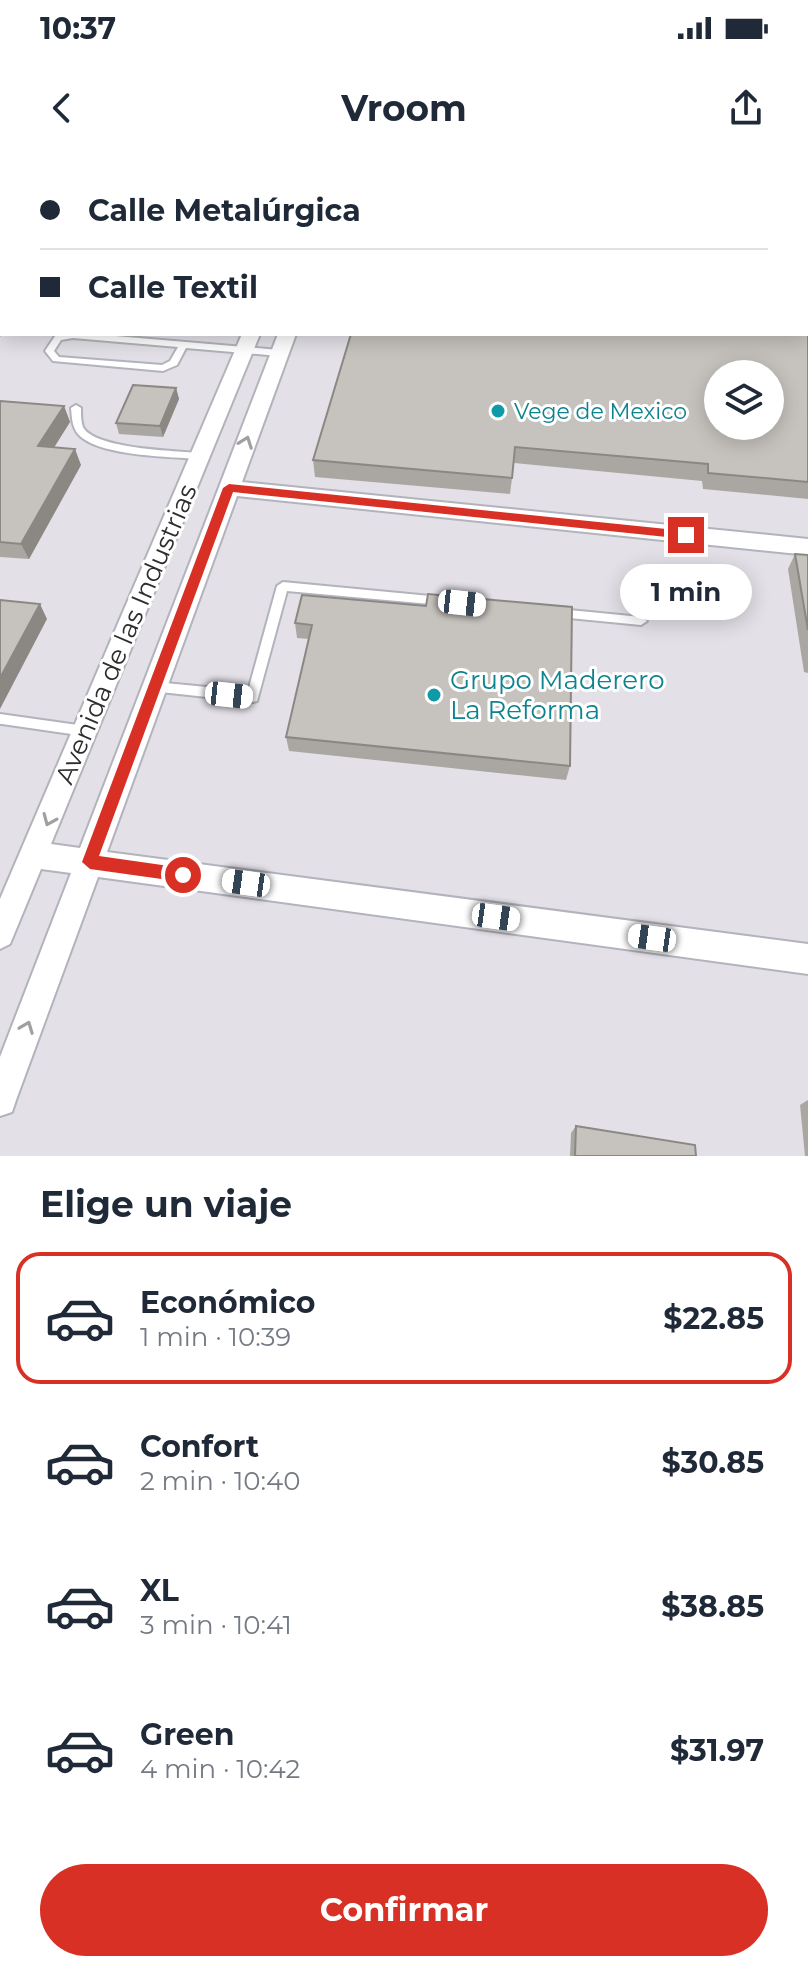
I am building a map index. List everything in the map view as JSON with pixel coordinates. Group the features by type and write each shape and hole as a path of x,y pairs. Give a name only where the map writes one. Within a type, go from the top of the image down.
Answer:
{"street":[{"name":"Avenida de las Industrias","path":"0,934 247,342"},
{"name":"Avenida de las Industrias","path":"0,1100 283,344"},
{"path":"229,488 808,547"},
{"path":"34,855 808,959"}],"lane":[{"path":"68,336 58,338 49,351 56,359 163,368 174,363 183,345"},
{"path":"84,336 183,345 283,344"},
{"path":"76,408 78,428 87,439 118,448 200,456"},
{"path":"155,687 253,697 283,586 454,603"},
{"path":"548,612 641,621"},
{"path":"2,719 85,731"}],"shaded area":[{"path":"0,336 808,336 808,1156 0,1156"}],"building":[{"name":"Vege de Mexico","path":"350,336 808,336 808,482 708,473 708,464 515,447 512,478 313,460"},
{"path":"133,385 176,388 160,426 116,423"},
{"path":"0,401 64,406 38,446 75,449 21,544 0,542"},
{"path":"795,554 808,555 808,630"},
{"name":"Grupo Maderero La Reforma","path":"428,594 572,607 570,766 286,737 312,625 295,623 302,595 426,606"},
{"path":"0,600 40,604 0,678"},
{"path":"576,1126 695,1145 696,1156 575,1156"}],"place":[{"name":"Vege de Mexico","path":"498,411"},
{"name":"Grupo Maderero La Reforma","path":"434,695"}],"route":[{"path":"183,875 90,862 229,488 686,535"}]}
